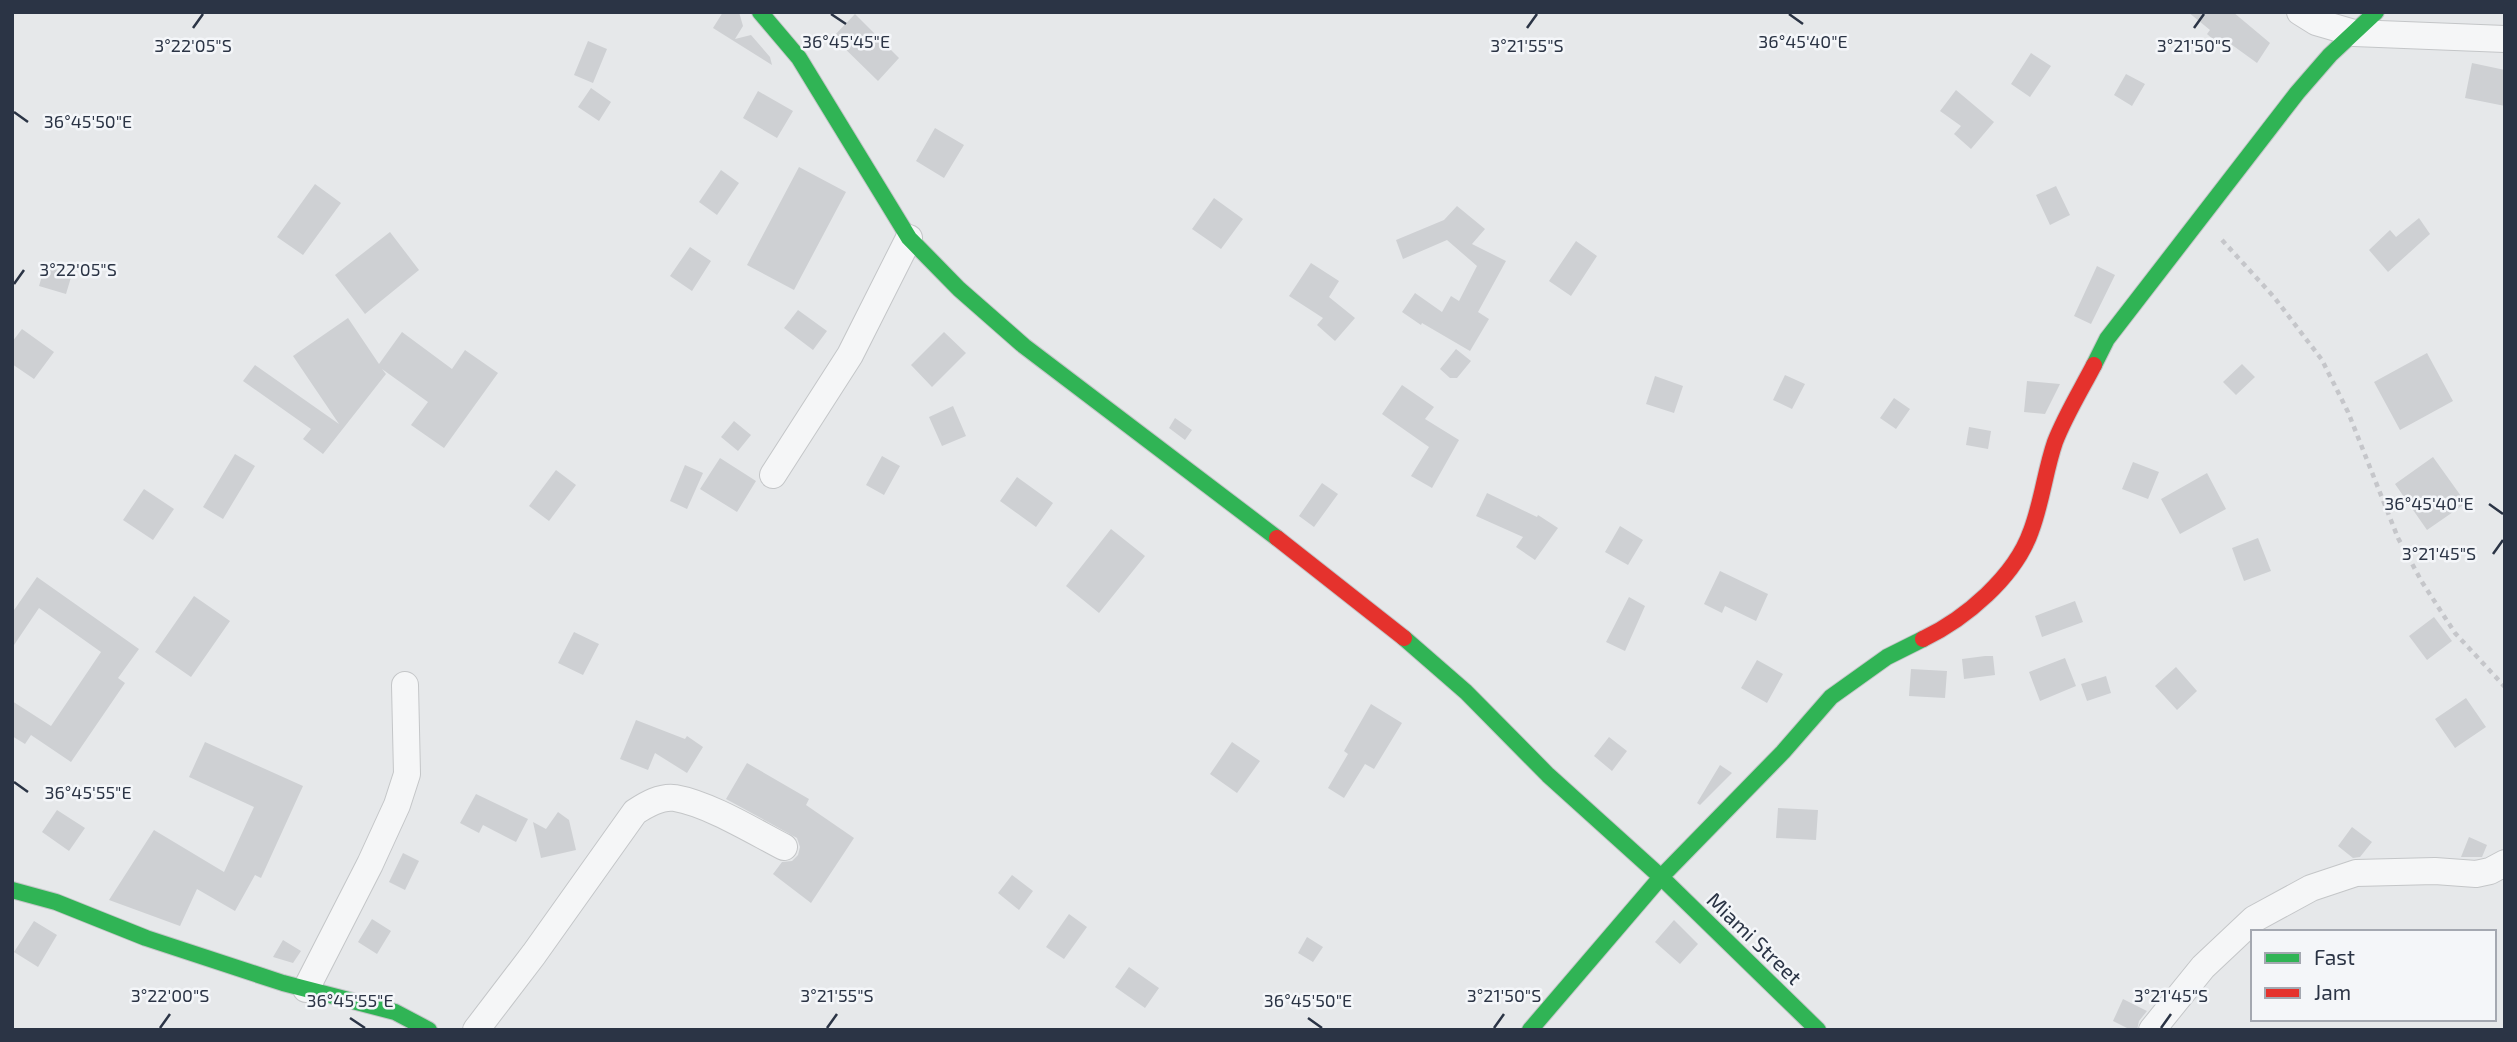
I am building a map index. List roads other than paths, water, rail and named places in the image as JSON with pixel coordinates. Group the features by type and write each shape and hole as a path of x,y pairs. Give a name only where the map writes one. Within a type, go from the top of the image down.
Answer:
{"street":[{"name":"Miami Street","path":"760,12 799,58 909,238 959,289 1024,346 1314,566 1409,642 1466,692 1548,775 1661,877 1818,1030"},
{"path":"2300,12 2316,22 2354,33 2505,39"},
{"path":"1530,1030 1661,877 1783,751 1831,697 1887,657 1950,626 1984,597 2010,569 2031,533 2057,438 2107,339 2297,93 2330,55 2376,12"},
{"path":"774,475 850,355 909,238"},
{"path":"306,989 370,864 404,784 407,774 405,685"},
{"path":"475,1030 534,954 635,811 651,802 673,797 713,811 785,847"},
{"path":"2152,1030 2203,967 2255,919 2311,888 2356,873 2435,871 2476,874 2490,871 2505,863"},
{"path":"12,890 40,897 127,931 306,989 389,1008 411,1017 429,1030"}]}
